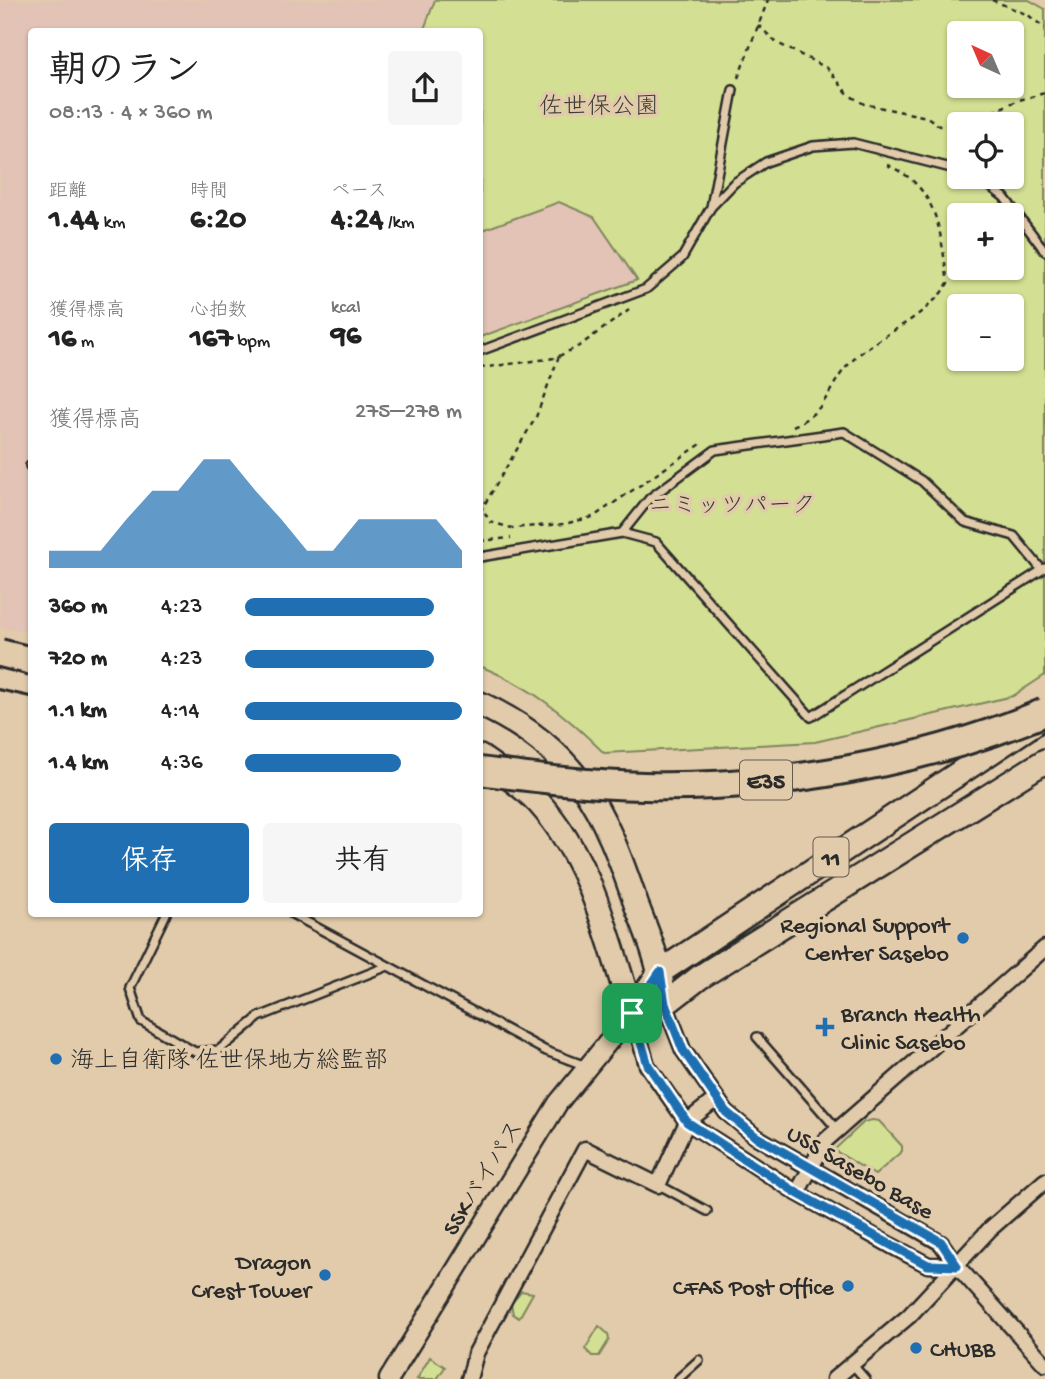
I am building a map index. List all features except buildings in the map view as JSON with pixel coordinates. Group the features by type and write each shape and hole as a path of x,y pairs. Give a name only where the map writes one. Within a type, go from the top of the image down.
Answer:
{"highway":[{"path":"0,643 28,652"},
{"path":"0,654 18,676"},
{"name":"E35","path":"483,771 645,786 729,784 814,775 935,750 1045,714"}],"main road":[{"path":"483,706 535,738 570,765 602,814 614,839 660,972 665,1004"},
{"name":"11","path":"632,1013 660,972 1045,714"},
{"path":"483,759 537,801 565,835 585,870 632,1013"},
{"name":"11","path":"632,1013 665,1004 700,977 1045,761"}],"street":[{"path":"797,1193 826,1140 1045,948"},
{"name":"USS Sasebo Base","path":"665,1004 683,1050 726,1112 755,1136 941,1242 957,1266"},
{"name":"SSKバイパス","path":"389,1379 558,1103 632,1013"},
{"name":"USS Sasebo Base","path":"632,1013 648,1065 687,1122 797,1193 928,1265 957,1266"},
{"path":"469,1379 476,1353 585,1149 658,1185 687,1122 716,1099"},
{"path":"834,1379 909,1316 990,1229 1045,1181"},
{"path":"957,1266 1045,1364"}],"lane":[{"path":"710,207 733,90"},
{"path":"483,350 646,289 682,258 710,207 734,183 766,162 813,146 853,143 947,167"},
{"path":"994,189 1004,197 1045,251"},
{"path":"483,556 622,533 656,542 811,717 1044,569 1014,536 965,522 922,481 844,432 716,450 650,498 622,533"},
{"path":"165,917 130,988 141,1021 195,1052 219,1050 259,1017 388,966"},
{"path":"298,917 546,1051 587,1066"},
{"path":"757,1037 838,1130"},
{"path":"658,1185 707,1211"},
{"path":"678,1379 699,1360"},
{"path":"852,1364 865,1379"}],"path":[{"path":"733,90 768,0"},
{"path":"992,0 1028,15 1045,28"},
{"path":"758,24 778,43 827,68 849,95 864,104 927,117 940,126 947,126"},
{"path":"992,112 1018,100 1045,93"},
{"path":"792,427 823,406 849,364 937,301 948,283 932,203 906,173 885,164"},
{"path":"483,368 559,356 579,346 633,307"},
{"path":"483,505 536,417 559,356"},
{"path":"483,514 490,522 512,528 564,524 593,517 702,443"},
{"path":"483,541 510,538"}],"shaded area":[{"path":"0,0 435,0 424,28 28,28 28,632 0,627"},
{"path":"559,202 594,217 638,281 483,336 483,230"}],"green space":[{"name":"ニミッツパーク","path":"435,0 1029,0 1045,9 1045,675 1013,696 815,742 604,753 575,726 531,692 483,667 483,336 637,280 594,217 559,202 483,230 483,28 424,28"},
{"path":"879,1121 902,1146 902,1151 875,1175 834,1150 864,1122"},
{"path":"521,1291 533,1293 519,1318 513,1314 511,1304"},
{"path":"599,1326 608,1334 609,1340 599,1356 592,1356 585,1349"},
{"path":"430,1357 445,1367 437,1379 417,1379"}],"place":[{"name":"Regional Support Center Sasebo","path":"963,938"},
{"name":"Branch Health Clinic Sasebo","path":"825,1027"},
{"name":"海上自衛隊 佐世保地方総監部","path":"56,1059"},
{"name":"Dragon Crest Tower","path":"325,1275"},
{"name":"CFAS Post Office","path":"848,1286"},
{"name":"CHUBB","path":"916,1348"}],"route":[{"path":"660,972 665,1004 683,1050 726,1112 755,1136 941,1242 957,1266 928,1265 797,1193 687,1122 662,1090 648,1065 632,1013 660,972"}],"park label":[{"name":"佐世保公園","path":"599,105"}]}
